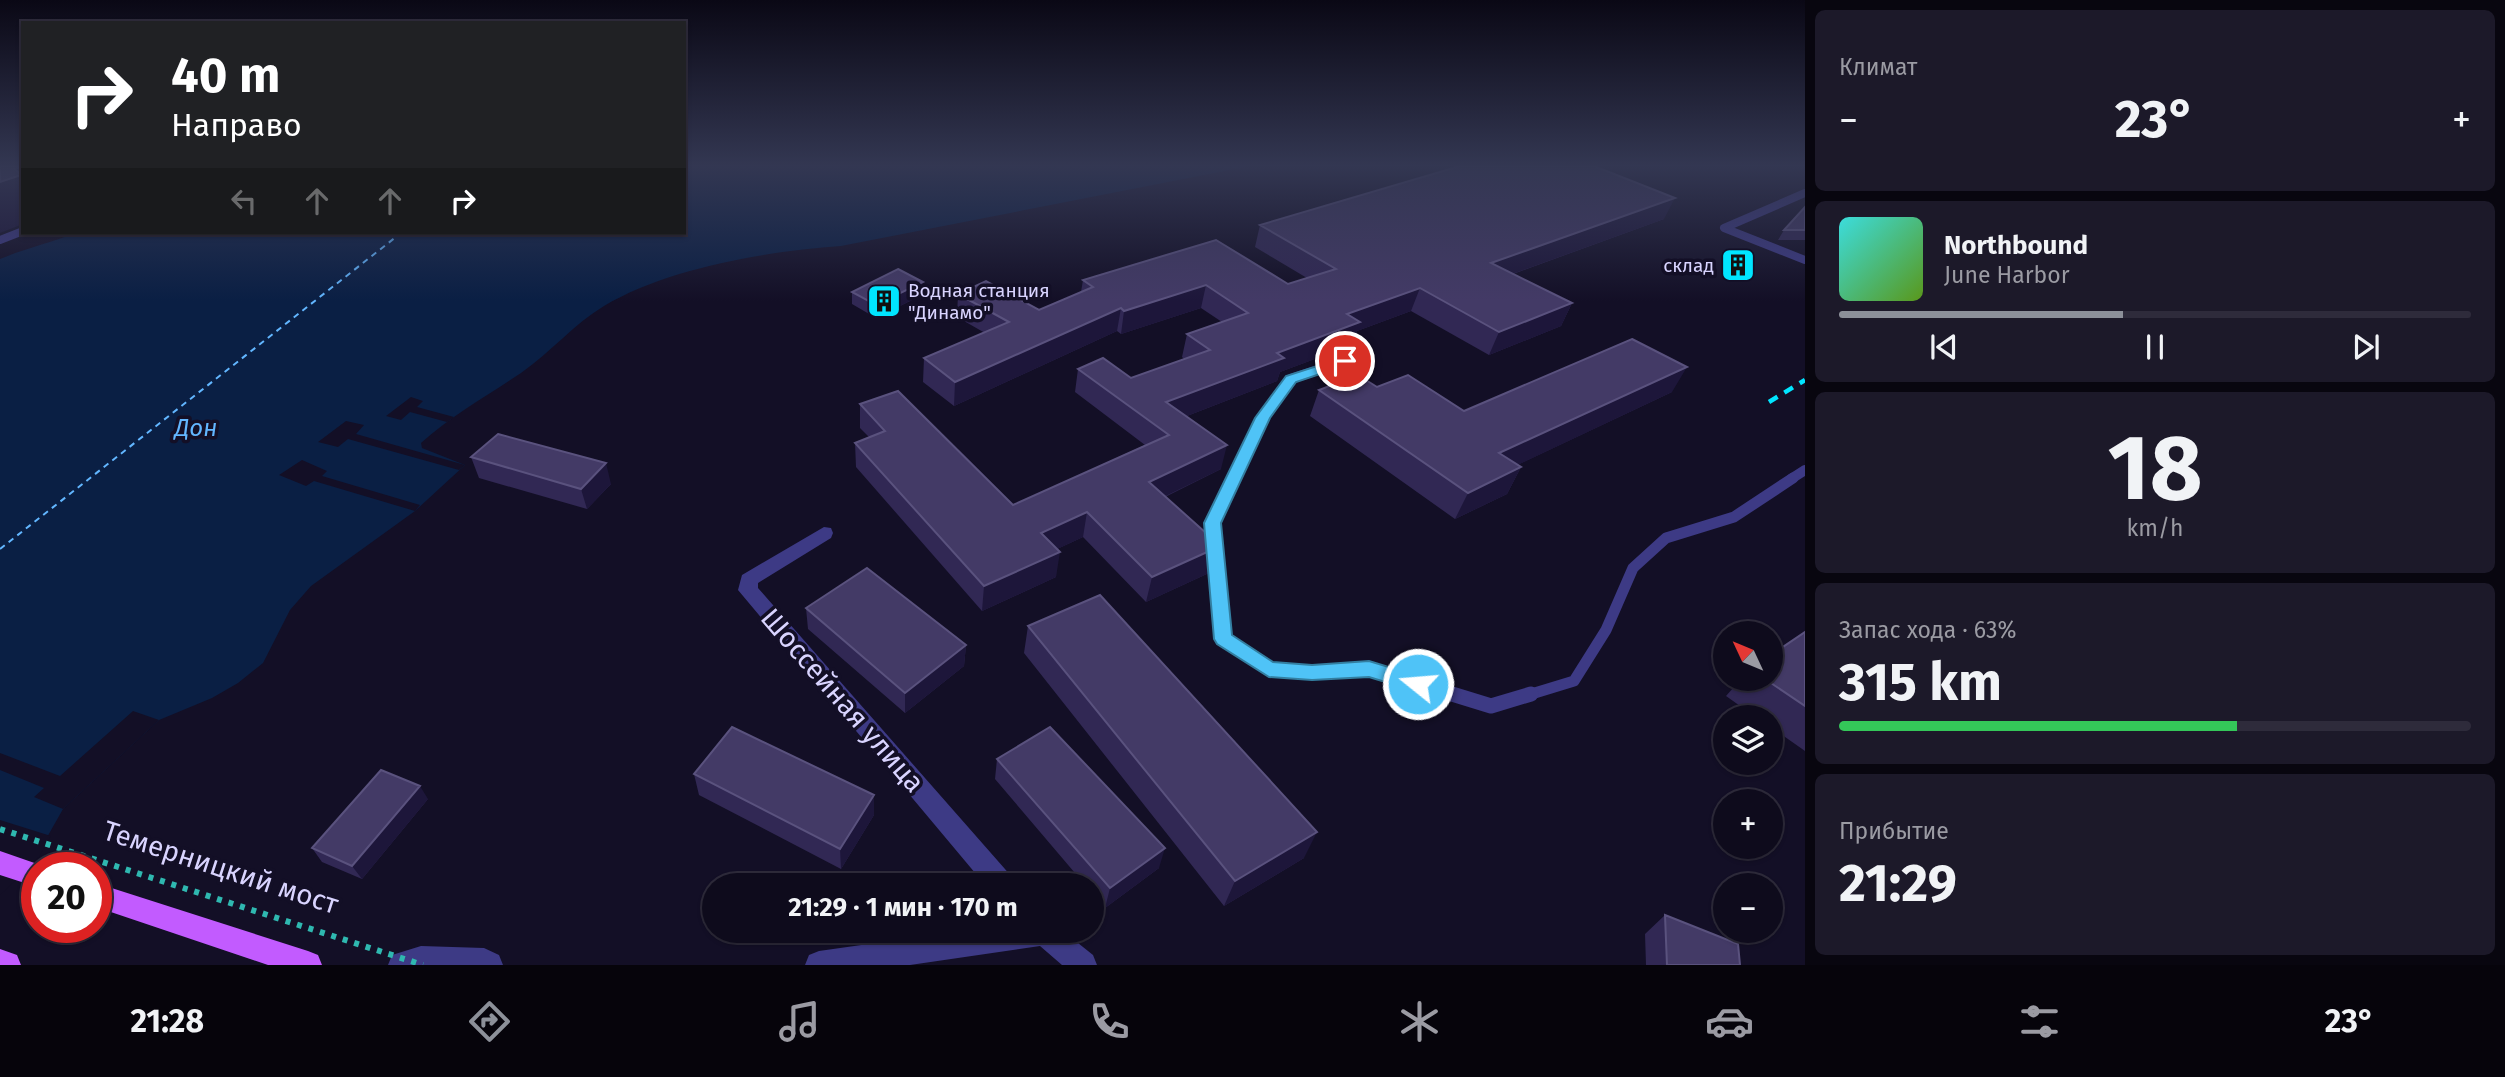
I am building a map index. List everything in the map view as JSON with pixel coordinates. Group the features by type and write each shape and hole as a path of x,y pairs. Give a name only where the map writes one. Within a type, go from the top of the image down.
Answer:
{"main road":[{"path":"0,863 21,870"},
{"path":"112,900 309,965"},
{"path":"0,962 7,965"}],"street":[{"name":"Шоссейная улица","path":"824,533 749,580 748,590 992,873"},
{"path":"819,965 964,943"},
{"path":"1057,943 1083,965"},
{"path":"402,965 421,960 484,962 489,965"}],"lane":[{"path":"1763,211 1724,228 1805,260"},
{"path":"0,240 21,232"},
{"path":"1345,361 1291,379 1263,418 1213,523 1223,639 1269,670 1312,673 1369,669 1492,706 1574,681 1606,630 1633,568 1666,538 1734,517 1805,470"}],"path":[{"name":"Темерницкий мост","path":"0,829 423,965"}],"water":[{"name":"Дон","path":"686,211 1020,211 841,246 782,252 719,264 657,281 604,306 532,365 457,415 421,443 422,448 465,465 415,511 311,586 290,610 263,663 238,683 212,698 159,720 63,809 39,852 21,852 21,871 0,892 0,259 69,235 686,235"}],"pier":[{"path":"411,397 423,401 417,407 454,417 447,422 410,412 401,420 386,416"},
{"path":"346,421 364,425 356,434 465,465 459,470 348,439 338,447 318,442"},
{"path":"302,460 327,471 322,476 420,505 415,511 314,481 306,486 279,475"},
{"path":"133,711 159,720 63,809 34,797 44,788 0,770 0,753 60,776"},
{"path":"0,820 51,836 42,852 21,852 21,875 0,895"}],"building":[{"path":"1307,211 1638,211 1491,263 1572,303 1499,332 1420,288 1347,314 1360,322 1277,353 1284,358 1166,402 1227,445 1149,482 1216,542 1216,548 1152,577 1087,512 1041,533 1060,552 984,586 855,443 885,431 860,404 898,391 1013,505 1169,435 1078,369 1103,358 1131,378 1210,350 1187,334 1248,313 1206,285 1124,311 1121,308 955,382 924,358 1009,322 958,294 986,281 1039,310 1093,287 1083,280 1216,240 1288,284 1336,269 1260,225"},
{"path":"1801,211 1805,211 1805,230 1784,230"},
{"path":"898,269 923,282 876,305 852,292"},
{"path":"1632,339 1687,367 1499,453 1521,467 1468,493 1319,390 1358,375 1377,387 1408,375 1464,411"},
{"path":"498,434 606,463 581,489 471,457"},
{"path":"867,568 966,645 905,693 806,608"},
{"path":"1100,595 1317,832 1235,881 1028,626"},
{"path":"1805,632 1805,706 1783,691 1783,647"},
{"path":"732,727 874,795 840,849 694,774"},
{"path":"1050,727 1165,848 1110,888 1104,881 1104,873 1097,873 997,759"},
{"path":"381,770 420,786 352,866 312,848"},
{"path":"1665,915 1713,934 1713,943 1738,944 1740,965 1667,965"}],"ferry route":[{"path":"0,549 398,235"}],"railway":[{"path":"1769,402 1805,380"}],"place":[{"name":"склад","path":"1738,265"},
{"name":"Водная станция \"Динамо\"","path":"884,301"}],"route":[{"path":"1345,361 1291,379 1263,418 1213,523 1223,639 1269,670 1312,673 1369,669 1418,684"}]}
